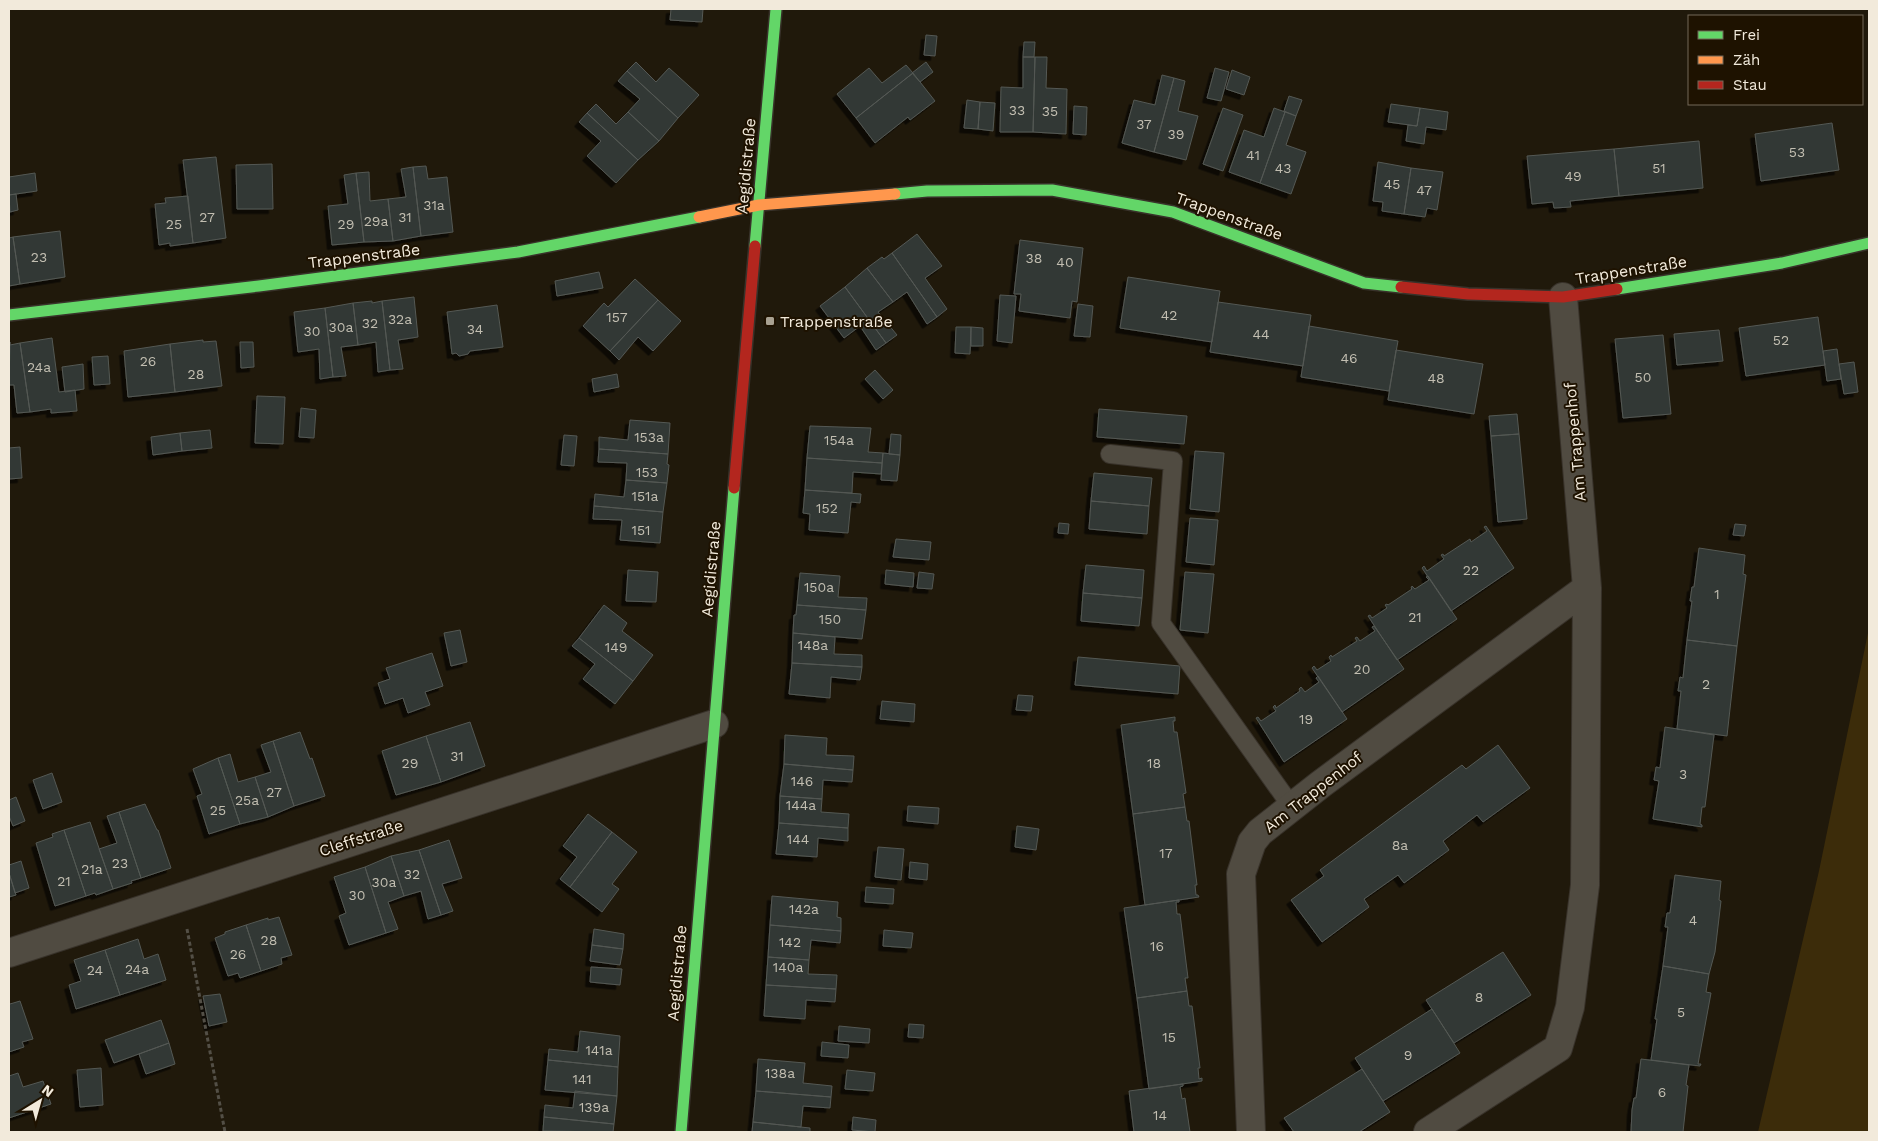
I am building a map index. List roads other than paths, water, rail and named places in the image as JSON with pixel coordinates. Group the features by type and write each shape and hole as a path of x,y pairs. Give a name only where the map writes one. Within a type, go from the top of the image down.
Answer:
{"street":[{"name":"Aegidistraße","path":"681,1132 714,724 776,9"},
{"name":"Trappenstraße","path":"9,316 518,252 759,205 927,191 1052,190 1173,212 1364,283 1468,294 1563,297 1782,263 1869,243"},
{"name":"Am Trappenhof","path":"1428,1132 1558,1048 1570,1007 1584,885 1588,588 1563,297"},
{"name":"Am Trappenhof","path":"1251,1132 1241,874 1252,842 1260,832 1292,807 1588,588"},
{"name":"Cleffstraße","path":"9,953 714,724"}],"lane":[{"path":"1110,454 1173,462 1161,623 1292,807"}],"place":[{"name":"Trappenstraße","path":"770,321"}]}
